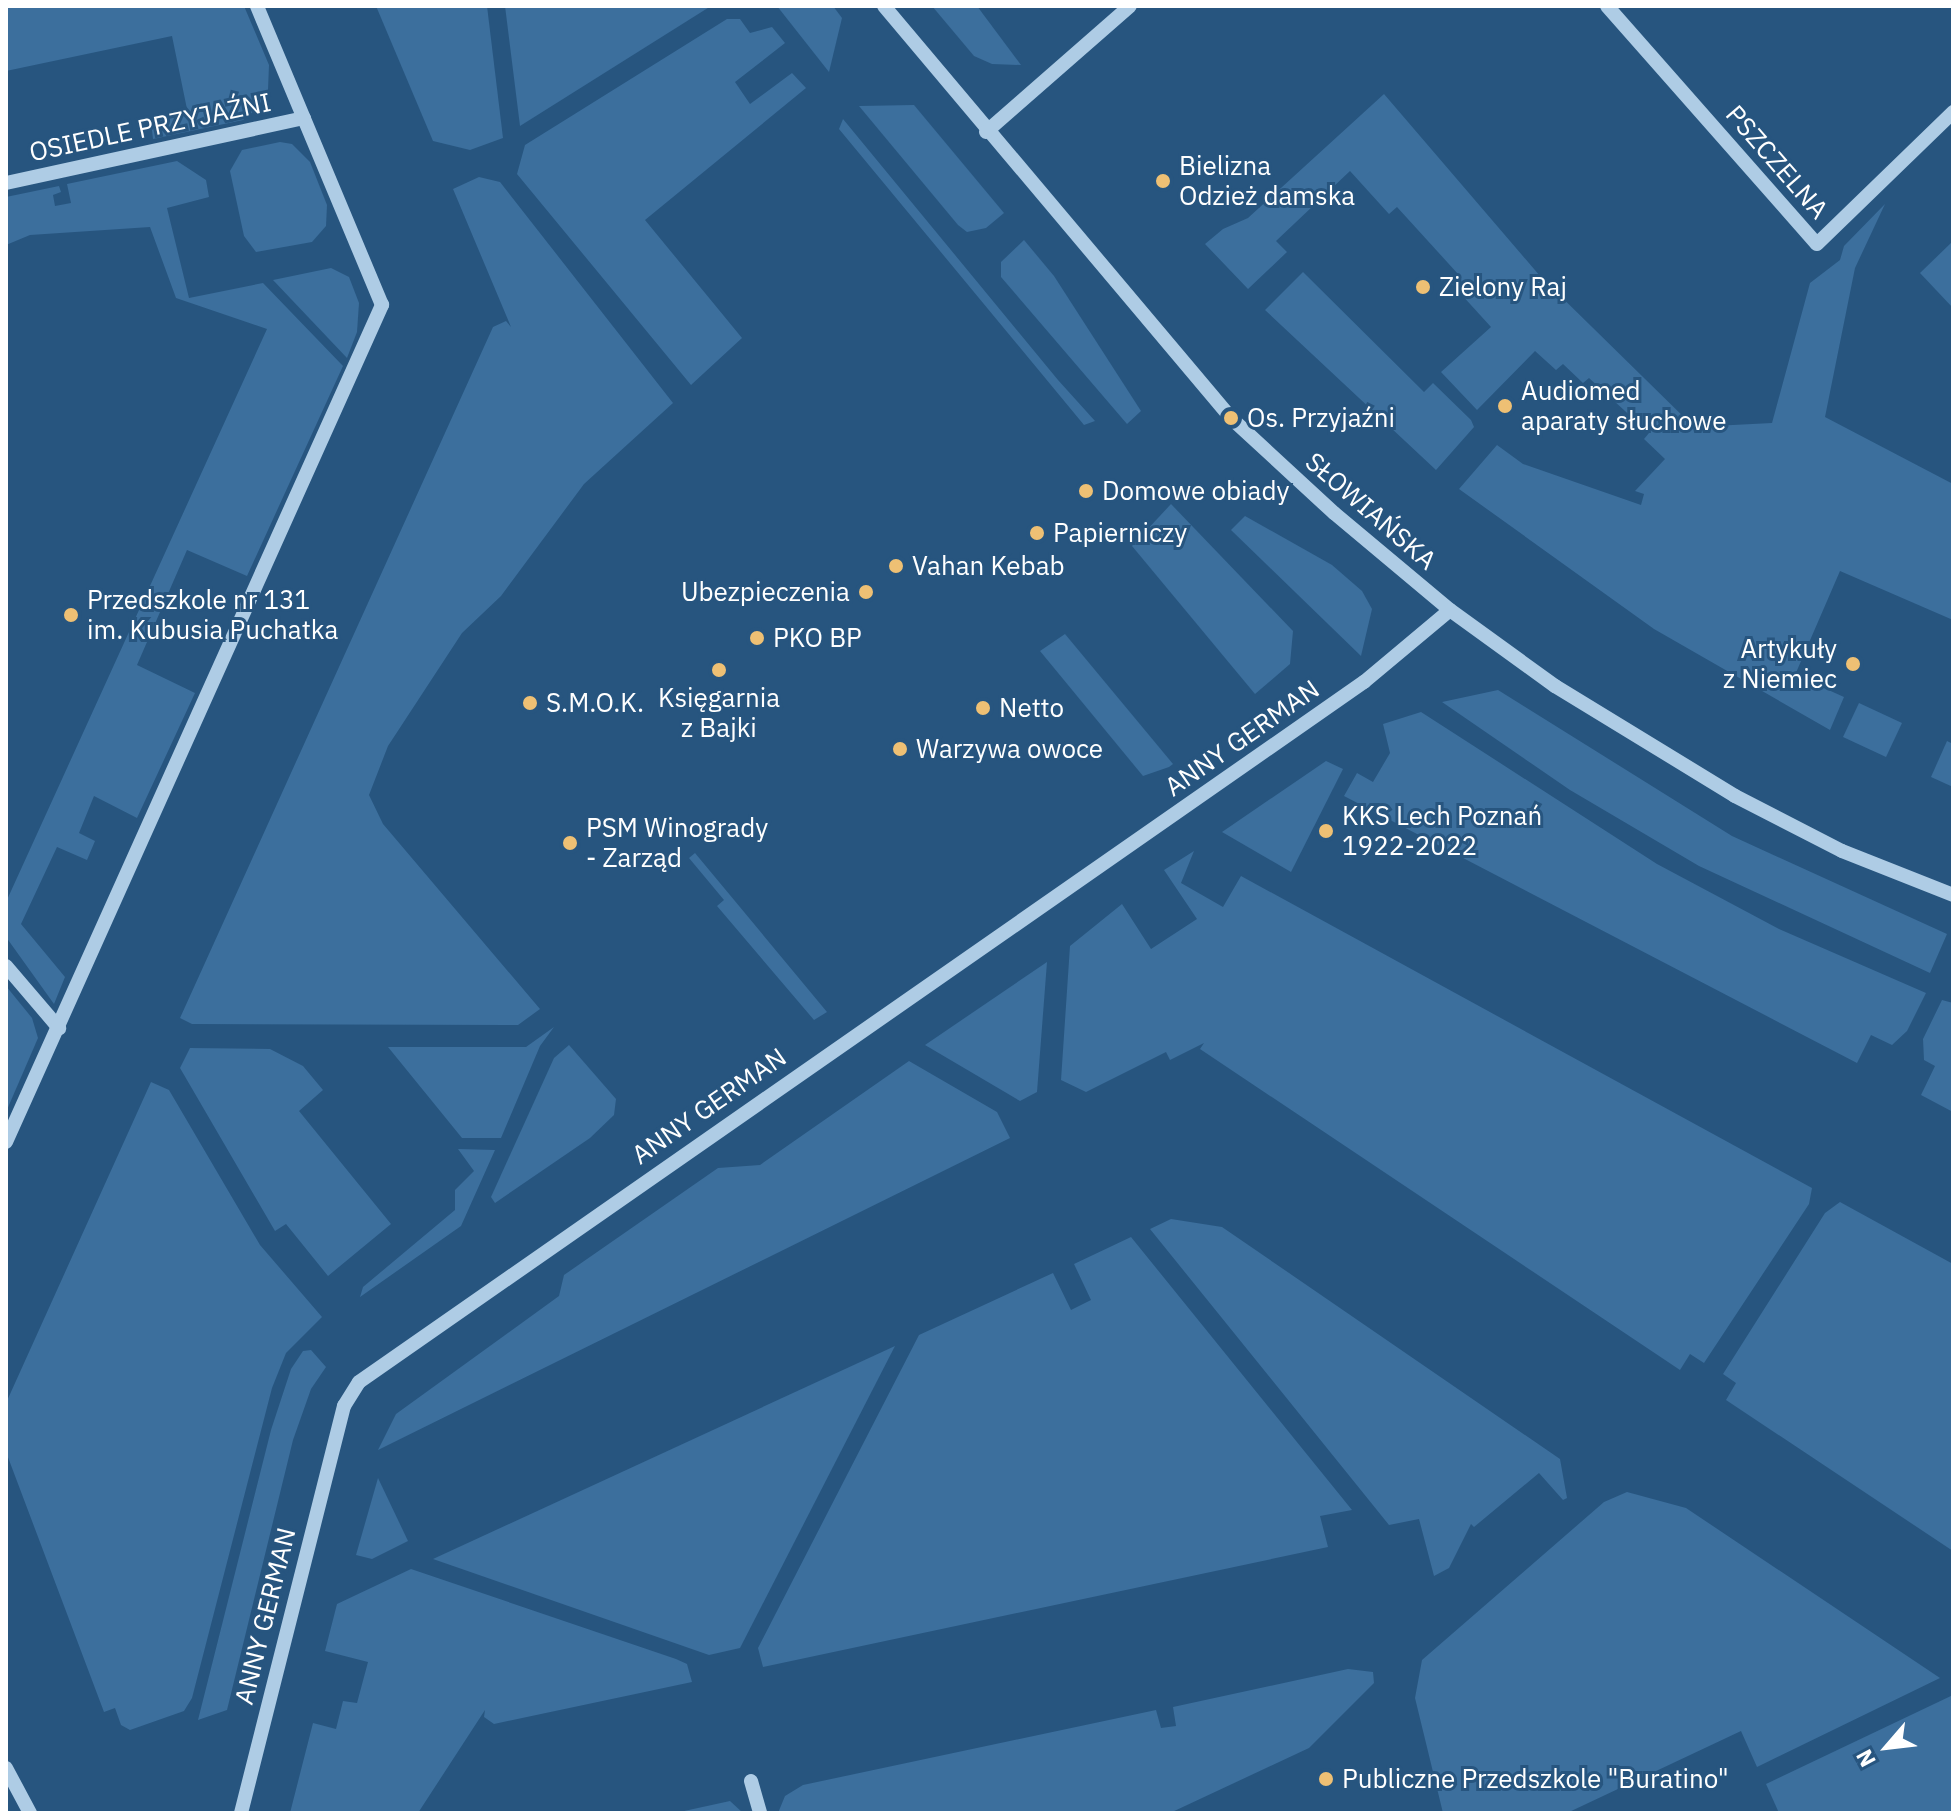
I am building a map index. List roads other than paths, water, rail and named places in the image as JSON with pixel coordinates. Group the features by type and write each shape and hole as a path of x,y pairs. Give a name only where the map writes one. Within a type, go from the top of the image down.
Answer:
{"street":[{"name":"OSIEDLE PRZYJAŹNI","path":"59,1028 382,305 257,6"},
{"name":"SŁOWIAŃSKA","path":"884,6 986,132 1231,418 1334,513 1450,610 1555,686 1735,796 1842,851 1953,895"},
{"path":"986,132 1130,6"},
{"name":"PSZCZELNA","path":"1607,6 1817,244 1953,112"},
{"name":"OSIEDLE PRZYJAŹNI","path":"6,183 304,118"},
{"name":"ANNY GERMAN","path":"241,1813 344,1406 359,1382 1364,682 1450,610"},
{"path":"6,966 59,1028 6,1142"},
{"path":"6,1768 30,1813"},
{"path":"751,1781 760,1813"}],"place":[{"name":"Bielizna Odzież damska","path":"1163,181"},
{"name":"Zielony Raj","path":"1423,287"},
{"name":"Audiomed aparaty słuchowe","path":"1505,406"},
{"name":"Os. Przyjaźni","path":"1231,418"},
{"name":"Domowe obiady","path":"1086,491"},
{"name":"Papierniczy","path":"1037,533"},
{"name":"Vahan Kebab","path":"896,566"},
{"name":"Ubezpieczenia","path":"866,592"},
{"name":"Przedszkole nr 131 im. Kubusia Puchatka","path":"71,615"},
{"name":"PKO BP","path":"757,638"},
{"name":"Artykuły z Niemiec","path":"1853,664"},
{"name":"Księgarnia z Bajki","path":"719,670"},
{"name":"S.M.O.K.","path":"530,703"},
{"name":"Netto","path":"983,708"},
{"name":"Warzywa owoce","path":"900,749"},
{"name":"KKS Lech Poznań 1922-2022","path":"1326,831"},
{"name":"PSM Winogrady - Zarząd","path":"570,843"},
{"name":"Publiczne Przedszkole \"Buratino\"","path":"1326,1779"}]}
